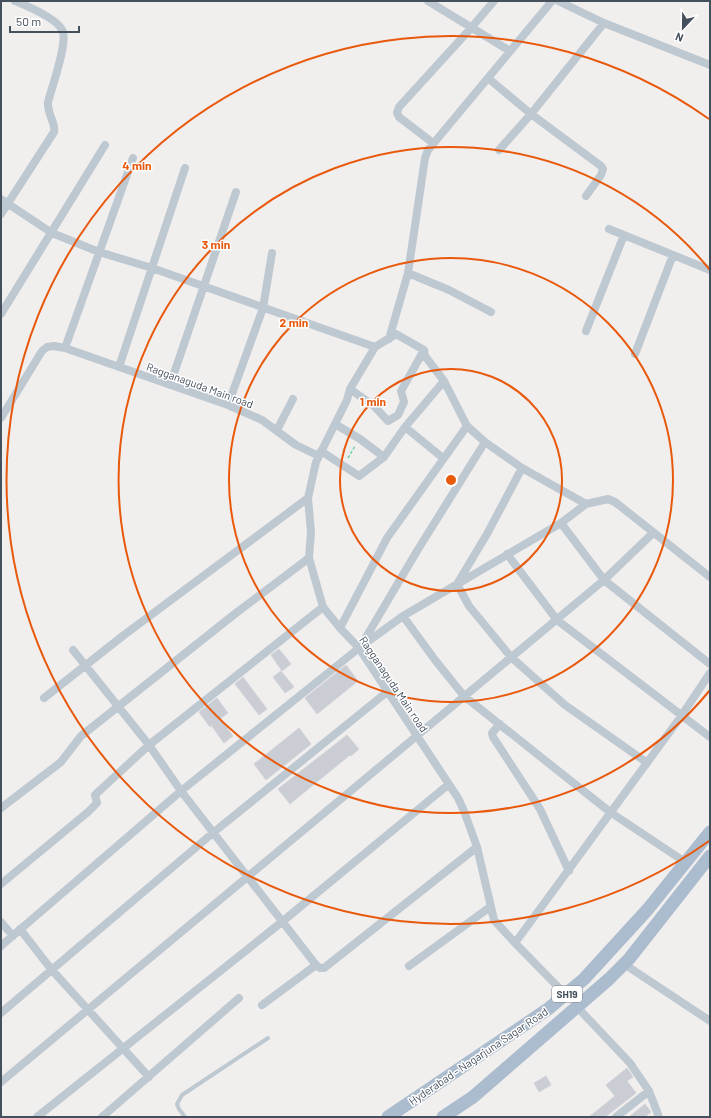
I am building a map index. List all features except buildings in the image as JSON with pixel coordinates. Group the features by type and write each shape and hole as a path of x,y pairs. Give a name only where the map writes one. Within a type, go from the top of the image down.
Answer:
{"main road":[{"name":"Hyderabad - Nagarjuna Sagar Road","path":"388,1117 548,1009 566,995 584,979 648,909 710,832"},
{"name":"Hyderabad - Nagarjuna Sagar Road","path":"444,1117 473,1097 592,995 624,964 710,856"}],"street":[{"path":"1,214 4,201 54,132 55,128 47,107 63,46 64,36 62,29 53,21 36,9 15,1"},
{"path":"428,1 510,51"},
{"path":"433,143 399,117 399,107 494,1"},
{"path":"389,338 408,273 425,158 428,150 552,1"},
{"path":"558,1 604,24 710,65"},
{"path":"499,150 531,114 604,24"},
{"path":"488,78 531,114 603,169 601,175 586,196"},
{"path":"1,314 105,145"},
{"path":"65,348 133,158"},
{"path":"119,367 185,168"},
{"path":"170,385 236,192"},
{"path":"4,201 52,233 99,252 152,268 375,347"},
{"path":"609,229 710,270"},
{"path":"586,331 624,235"},
{"path":"228,405 263,308 272,254"},
{"path":"635,354 673,255"},
{"path":"408,273 450,290 492,312"},
{"path":"424,350 396,334 375,347 350,389 347,400 320,453 343,465 359,476 384,457 405,427 444,381"},
{"name":"Ragganaguda Main road","path":"2,415 42,351 47,347 54,346 65,348 228,405 262,420 296,444 320,453 316,462 308,498 311,532 309,558 323,606 340,628 359,648 449,784 464,811 477,847 494,920 566,995"},
{"path":"424,350 424,356 444,381 467,426 522,468 586,504"},
{"path":"350,389 374,406 388,421 398,415 404,402 401,391 424,350"},
{"path":"277,430 293,400"},
{"path":"335,424 360,439 384,457"},
{"path":"340,628 387,538 467,426"},
{"path":"405,427 443,458"},
{"path":"359,648 417,551 486,442"},
{"path":"457,584 487,534 522,468"},
{"path":"44,698 124,635 308,498"},
{"path":"1,946 182,791 359,648 403,616 561,523 586,504 608,499 615,502 710,577"},
{"path":"561,523 604,580 710,664"},
{"path":"1,1082 604,580 653,533"},
{"path":"507,554 556,620 710,737"},
{"path":"1,808 61,762 81,736 236,613 309,558"},
{"path":"457,584 469,606 511,657 565,706 646,762"},
{"path":"1,884 88,812 97,803 95,795 149,745 323,606"},
{"path":"403,616 435,660 464,696 610,812 685,862"},
{"path":"73,650 119,706 182,791 316,965 320,968 324,968 477,847"},
{"path":"515,943 569,871 646,762 682,715 710,673"},
{"path":"1,1013 214,832 387,692"},
{"path":"500,724 492,733 493,737 540,810 569,871"},
{"path":"37,1117 283,921 449,784"},
{"path":"409,966 490,907"},
{"path":"1,922 13,936"},
{"path":"20,929 52,969 149,1077"},
{"path":"624,964 710,1022"},
{"path":"262,1005 316,965"},
{"path":"102,1117 239,998"},
{"path":"577,1007 630,1063 649,1091 659,1117"},
{"path":"616,1117 649,1091"}],"lane":[{"path":"184,1117 177,1104 182,1095 268,1038"}],"path":[{"path":"343,465 360,439"}]}
